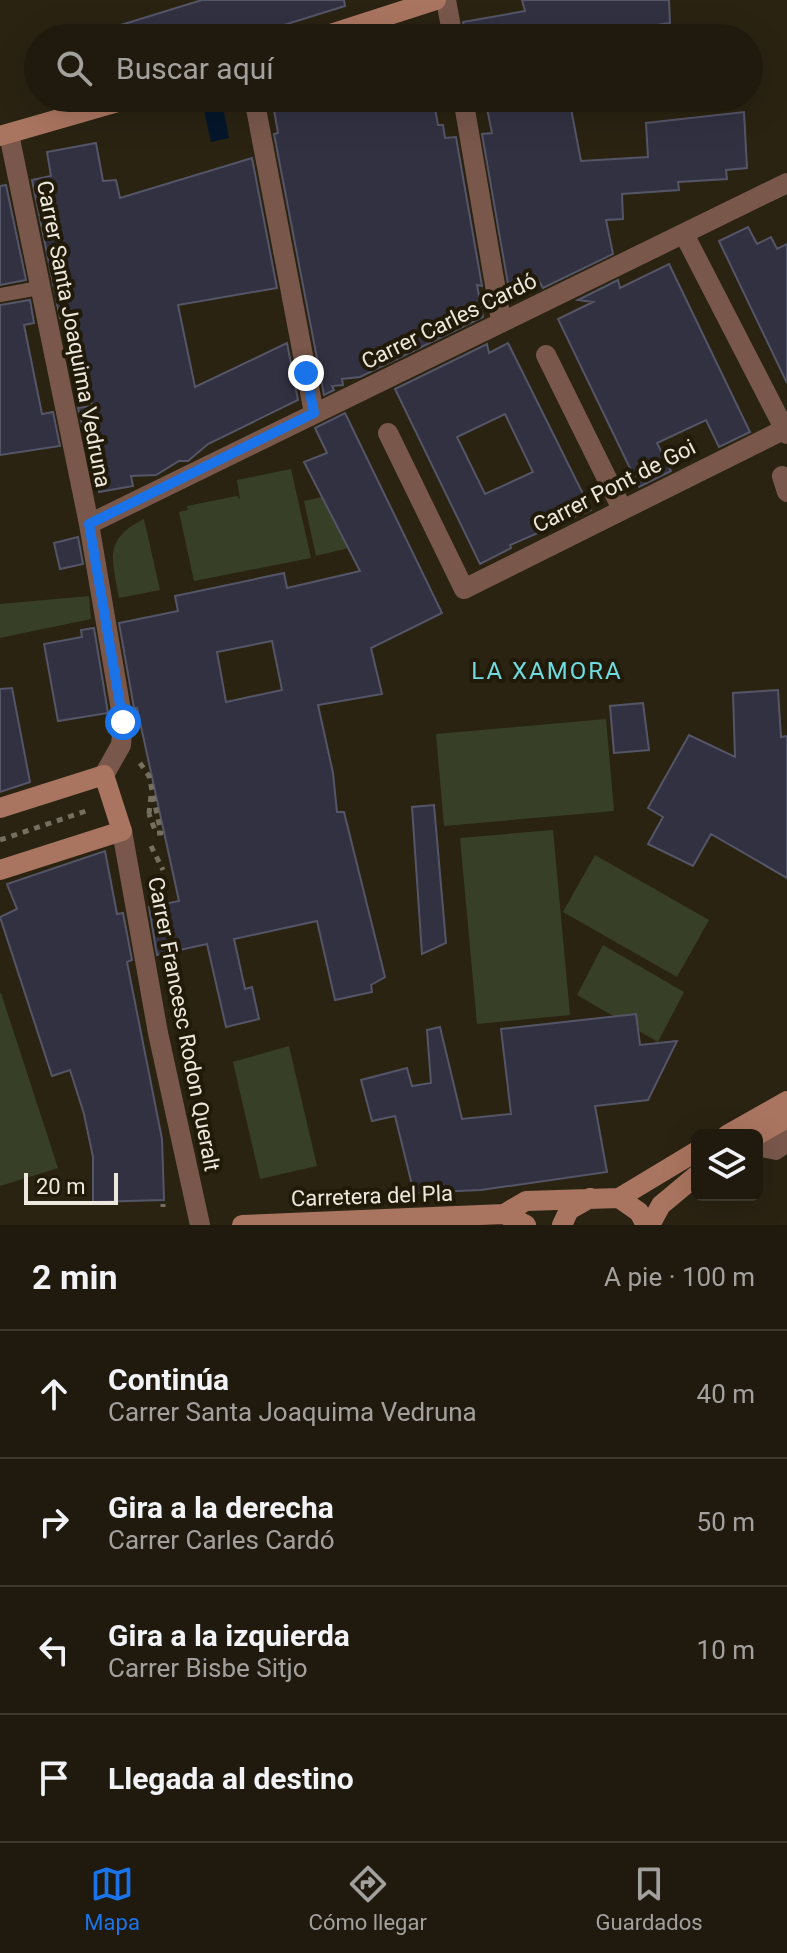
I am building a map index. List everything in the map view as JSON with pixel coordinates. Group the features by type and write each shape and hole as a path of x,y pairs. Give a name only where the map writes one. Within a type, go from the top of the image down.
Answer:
{"main road":[{"path":"361,24 436,0"},
{"path":"5,135 84,112"},
{"path":"0,808 104,775 122,831 0,870"},
{"path":"738,1129 787,1101"},
{"path":"763,1132 787,1118"},
{"path":"619,1198 691,1155"},
{"path":"504,1214 526,1201 593,1196 619,1198 639,1212 648,1225 661,1205 691,1180"},
{"path":"562,1225 569,1210 593,1196"},
{"path":"504,1214 526,1225"},
{"name":"Carretera del Pla","path":"242,1225 504,1214"}],"street":[{"path":"446,0 450,24"},
{"path":"257,112 314,413"},
{"path":"465,112 501,320"},
{"name":"Carrer Santa Joaquima Vedruna","path":"5,135 89,524 125,735 104,775"},
{"name":"Carrer Carles Cardó","path":"89,524 501,320 787,183"},
{"path":"684,234 785,430"},
{"path":"546,355 622,509"},
{"name":"Carrer Pont de Goi","path":"388,433 464,589 785,430"},
{"name":"Carrer Francesc Rodon Queralt","path":"122,831 158,1033 200,1225"}],"lane":[{"path":"0,295 39,288"},
{"path":"763,1146 787,1133"},
{"path":"763,1150 776,1153 787,1146"}],"path":[{"path":"139,760 151,786 159,834 145,813 151,797 151,786 146,776"},
{"path":"0,840 90,809"},
{"path":"152,849 163,870"}],"green space":[{"path":"291,469 311,558 194,581 179,512 188,510 187,506 237,496 240,499 237,480"},
{"path":"322,497 348,548 316,556 304,501"},
{"path":"144,519 160,590 119,598 113,561 116,543 122,534"},
{"path":"89,596 91,619 0,638 0,604"},
{"path":"606,719 614,811 444,826 436,734"},
{"path":"553,830 570,1015 477,1024 460,838"},
{"path":"595,855 709,920 677,977 563,912"},
{"path":"603,945 684,992 658,1042 577,995"},
{"path":"0,994 58,1168 0,1186"},
{"path":"289,1046 317,1166 260,1179 233,1062"}],"water":[{"path":"204,112 224,112 229,138 211,142"}],"building":[{"path":"202,0 344,0 345,6 287,24 124,24"},
{"path":"522,0 669,0 670,23 463,24 525,11"},
{"path":"274,112 436,112 438,125 443,125 445,138 456,137 482,286 477,285 483,317 360,377 342,379 343,385 332,386 334,390 324,395 274,134 278,133"},
{"path":"488,112 572,112 581,161 648,157 646,123 744,112 747,168 726,170 727,179 678,182 679,190 622,194 623,219 606,220 613,254 543,288 538,279 515,291 509,290 482,134 492,133"},
{"path":"96,143 103,181 116,180 120,198 252,158 277,288 178,305 195,387 287,343 298,400 208,444 188,461 179,461 156,475 131,476 133,486 99,492 78,408 92,406 75,315 60,318 32,180 51,176 47,152"},
{"path":"6,185 26,280 0,285 0,186"},
{"path":"748,227 757,244 771,237 777,249 787,244 787,383 719,241"},
{"path":"669,264 750,432 719,447 706,420 657,443 671,471 639,487 558,319 593,302 578,300 618,280 620,288"},
{"path":"30,300 34,323 24,325 42,414 53,412 60,446 0,455 0,305"},
{"path":"508,343 591,510 510,545 511,548 480,564 395,389 487,344 489,353","holes":["505,414 533,472 485,494 457,437"]},
{"path":"345,413 442,613 371,648 382,694 318,705 333,773 337,812 344,812 385,977 371,985 372,992 335,1000 317,921 234,939 245,989 252,987 259,1019 226,1027 207,944 157,955 149,907 179,901 137,708 134,708 119,623 178,611 175,596 284,573 287,588 360,571 304,462 327,453 315,428","holes":["272,641 282,690 226,702 217,652"]},
{"path":"78,537 83,564 60,569 54,543"},
{"path":"94,628 108,713 58,721 44,644 82,637 81,630"},
{"path":"12,688 30,782 0,792 0,689"},
{"path":"778,690 781,737 787,736 787,878 711,834 693,866 648,844 663,817 648,808 689,735 735,757 733,693"},
{"path":"643,703 649,750 614,753 610,706"},
{"path":"434,805 446,943 422,954 412,807"},
{"path":"105,851 117,914 123,913 132,960 127,962 162,1139 164,1200 93,1202 93,1157 70,1070 52,1076 0,917 17,909 7,884"},
{"path":"636,1014 640,1045 677,1041 648,1100 595,1106 607,1172 481,1190 414,1193 395,1116 372,1121 361,1080 407,1068 412,1086 431,1083 427,1030 440,1027 462,1119 511,1114 501,1029"}],"district":[{"name":"LA XAMORA","path":"547,671"}],"route":[{"path":"123,722 89,524 314,413 306,373"}]}
